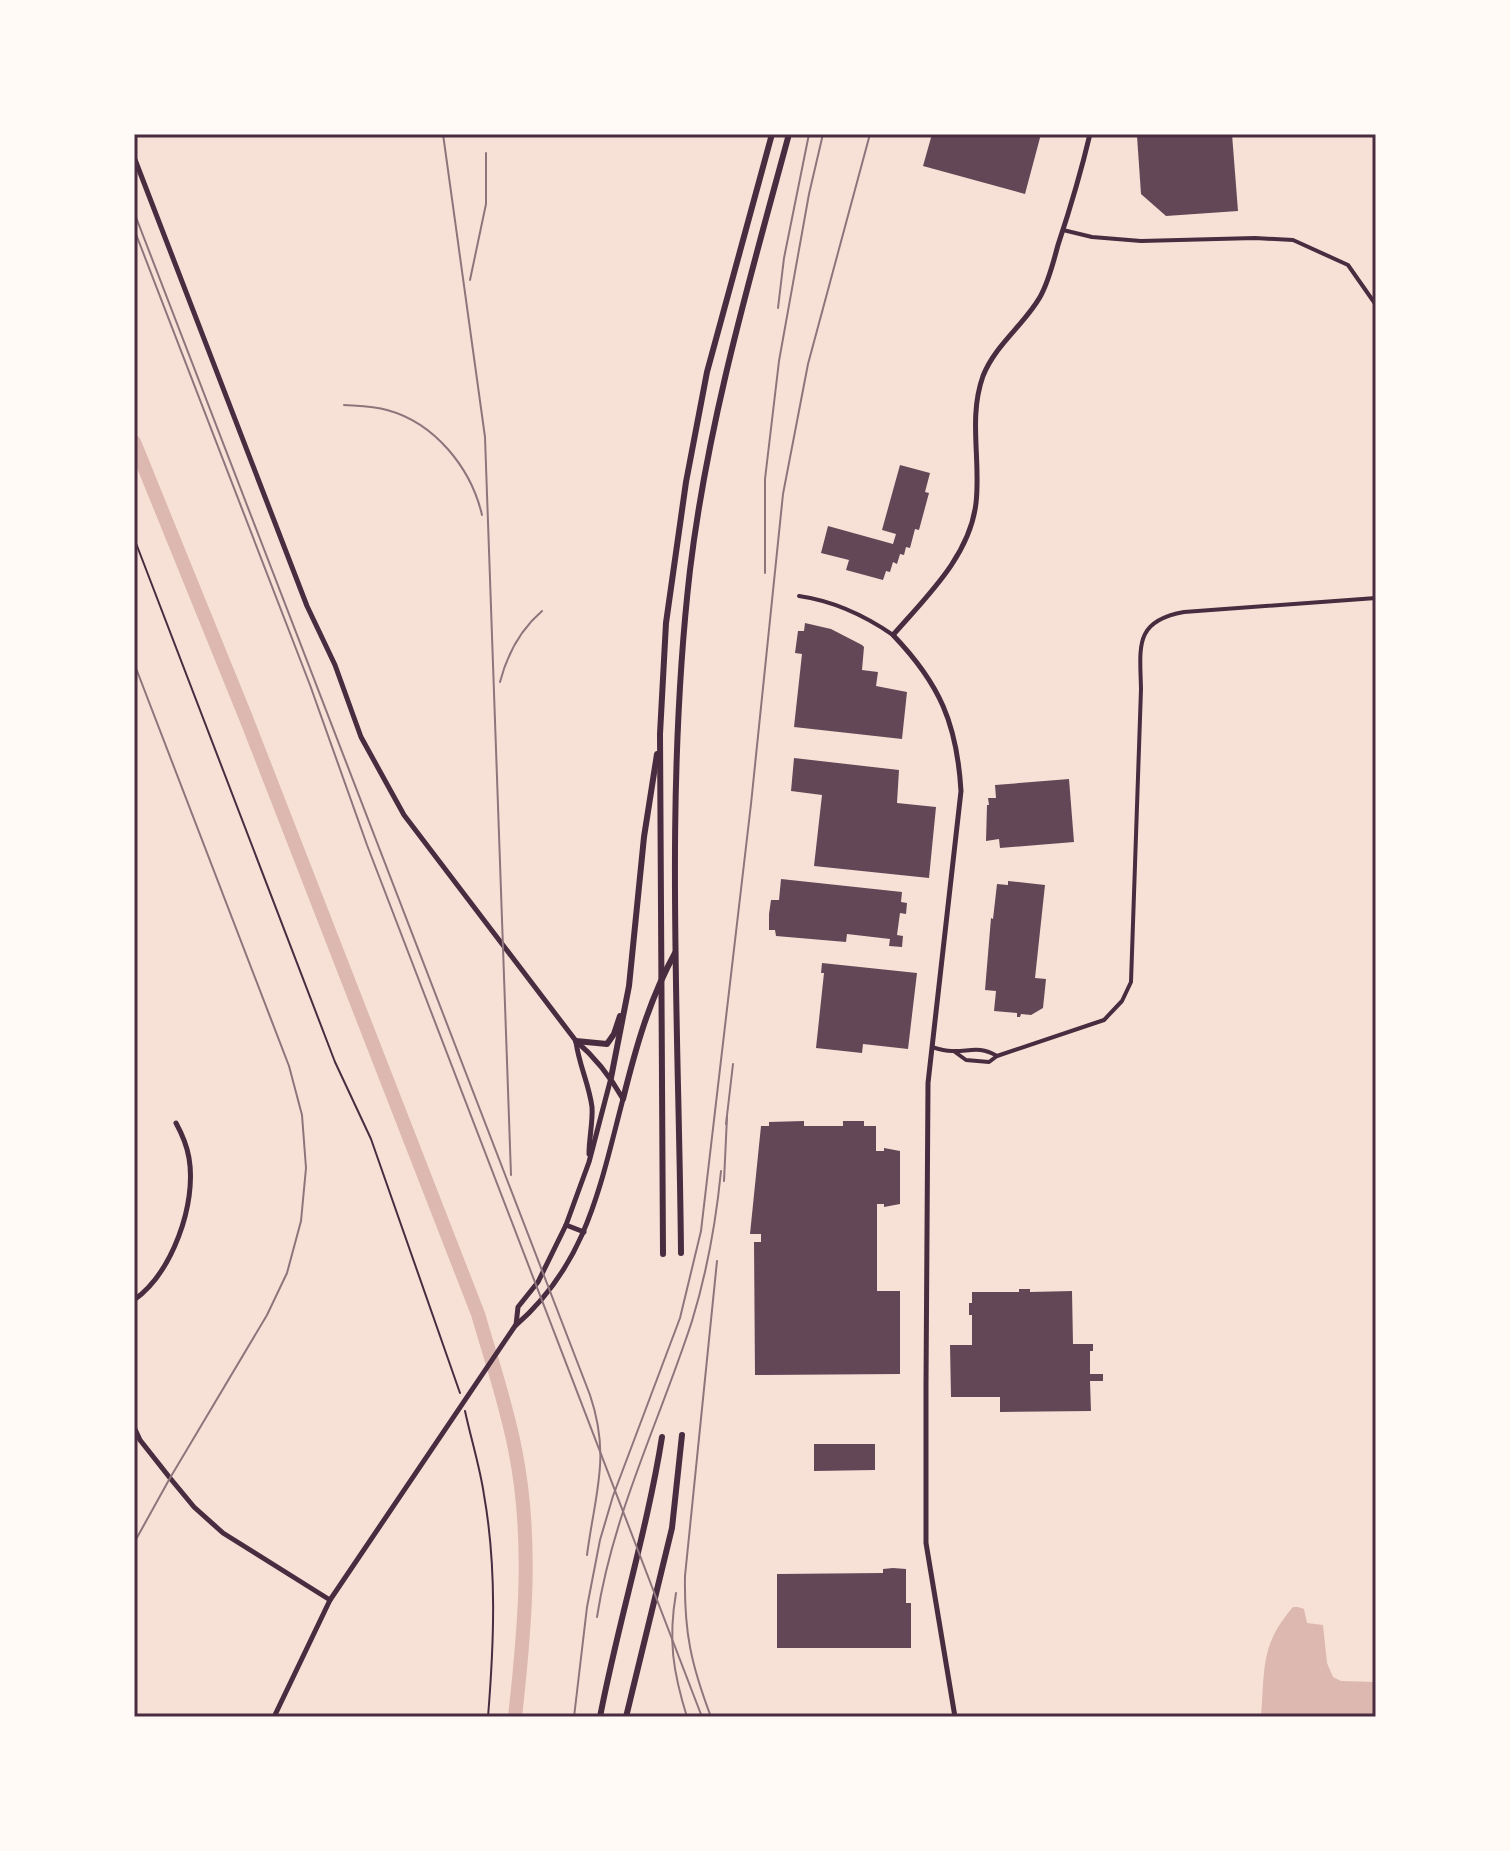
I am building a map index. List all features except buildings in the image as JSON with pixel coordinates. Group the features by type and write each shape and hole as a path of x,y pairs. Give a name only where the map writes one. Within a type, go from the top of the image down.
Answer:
{"main road":[{"path":"663,1254 659,982 660,734 666,623 707,372 772,134"},
{"path":"681,1253 677,738 690,571 702,483 724,377 789,134"},
{"path":"955,1717 926,1543 928,1083 961,791 959,752 949,716 931,680 893,635 937,585 965,541 976,502 974,422 984,374 1040,297 1090,134"},
{"path":"134,157 303,596 335,665 361,737 424,844 576,1041 593,1055 611,1078 623,1099"},
{"path":"515,1326 518,1307 538,1282 566,1225 589,1162 611,1078 629,986 644,837 660,734"},
{"path":"274,1717 330,1600 515,1326 548,1295 584,1232 598,1195 640,1030 659,982 677,950"},
{"path":"576,1041 601,1045 611,1040 629,986"},
{"path":"576,1041 578,1061 586,1079 592,1107 589,1162"},
{"path":"134,1300 153,1282 172,1252 184,1219 189,1156 176,1123"},
{"path":"566,1225 584,1232"},
{"path":"134,1427 140,1440 194,1507 223,1533 330,1600"},
{"path":"626,1717 672,1528 682,1435"},
{"path":"600,1717 662,1437"}],"street":[{"path":"1063,230 1092,237 1141,241 1293,240 1348,265 1376,305"},
{"path":"799,596 831,602 861,615 893,635"},
{"path":"955,1052 966,1060 989,1062 997,1056 1104,1020 1122,1001 1131,982 1140,647 1149,626 1162,616 1184,612 1376,598"},
{"path":"932,1047 955,1052 990,1052 997,1056"}],"path":[{"path":"134,538 335,1062 371,1139 457,1384"},
{"path":"468,1424 485,1495 493,1577 488,1717"}],"shaded area":[{"path":"1293,1607 1304,1609 1307,1623 1323,1625 1327,1663 1333,1677 1341,1681 1376,1682 1376,1717 1261,1717 1269,1646 1282,1621"}],"waterway":[{"path":"134,442 246,718 478,1314 503,1398 521,1482 526,1583 515,1717"}],"tram line":[{"path":"134,229 702,1717"}],"railway":[{"path":"443,134 485,437 511,1175"},
{"path":"778,308 784,258 809,134"},
{"path":"765,573 765,479 779,361 823,134"},
{"path":"574,1717 587,1607 600,1540 613,1496 680,1318 701,1231 751,804 783,494 808,364 870,134"},
{"path":"470,280 486,204 486,153"},
{"path":"134,212 590,1395 600,1437 600,1457 587,1555"},
{"path":"344,405 387,410 421,425 460,465 482,515"},
{"path":"500,682 515,644 542,611"},
{"path":"134,663 289,1066 302,1115 306,1168 301,1221 287,1273 267,1315 134,1543"},
{"path":"726,1124 733,1064"},
{"path":"724,1181 727,1117"},
{"path":"597,1617 614,1541 692,1321 710,1247 721,1171"},
{"path":"711,1717 690,1648 685,1576 717,1261"},
{"path":"676,1593 672,1626 673,1656 687,1717"}]}
